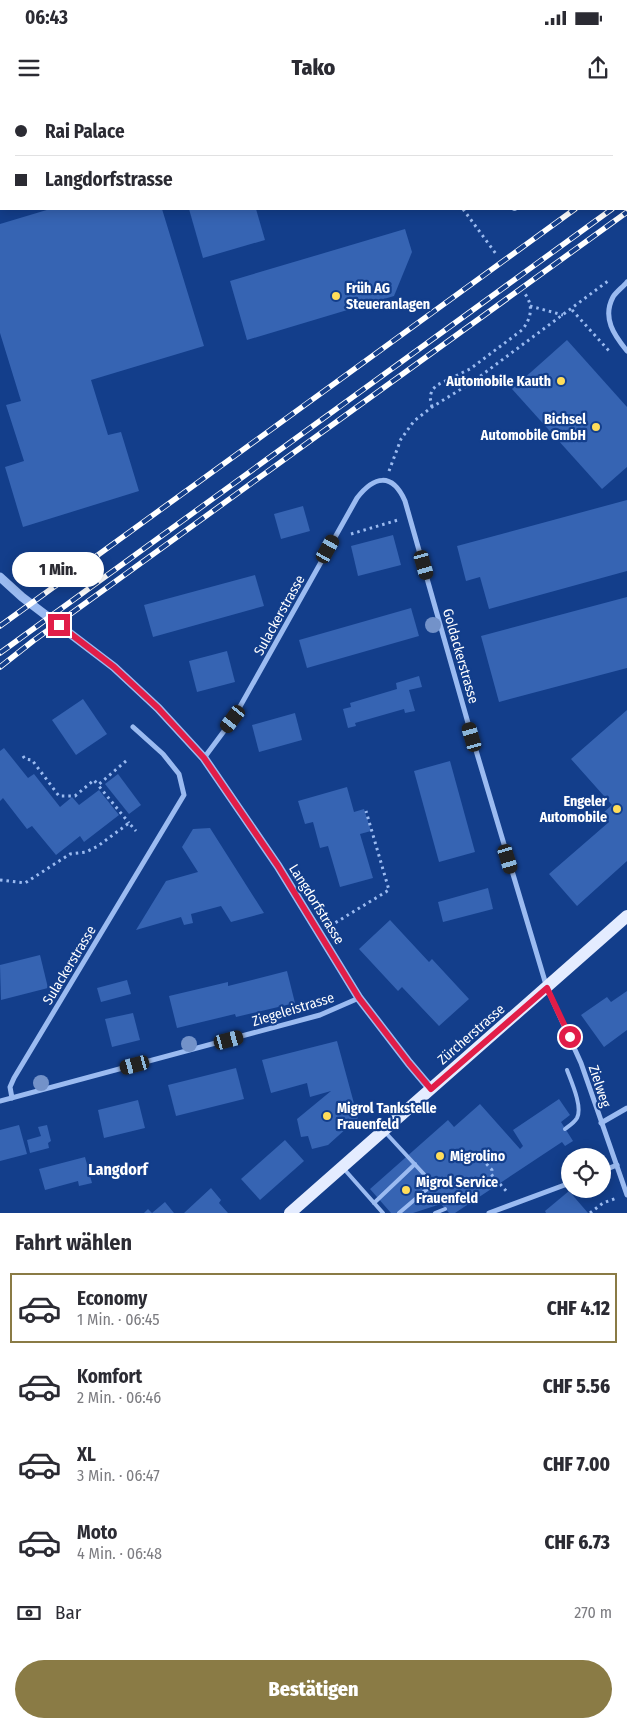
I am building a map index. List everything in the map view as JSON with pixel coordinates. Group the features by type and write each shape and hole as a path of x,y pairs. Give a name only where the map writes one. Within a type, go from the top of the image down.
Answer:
{"main road":[{"name":"Zürcherstrasse","path":"290,1213 627,916"}],"street":[{"path":"627,282 614,297 608,315 614,335 627,351"},
{"name":"Sulackerstrasse","path":"204,758 233,719 357,498 371,483 379,480 386,481"},
{"name":"Goldackerstrasse","path":"386,481 400,490 405,501 472,737 547,988"},
{"name":"Langdorfstrasse","path":"0,577 22,597 114,667 158,708 204,758 278,866 359,998 431,1089"},
{"name":"Sulackerstrasse","path":"12,1098 10,1087 14,1078 184,795 179,774 163,754 133,727"},
{"name":"Zielweg","path":"547,988 581,1063 627,1195"},
{"name":"Ziegeleistrasse","path":"0,1101 320,1015 359,998"},
{"path":"601,1123 627,1108"},
{"path":"611,1167 617,1165"},
{"path":"489,1213 561,1186"}],"lane":[{"path":"565,1129 574,1123 579,1108 567,1070"},
{"path":"384,1131 432,1184 399,1213"},
{"path":"374,1203 415,1164"},
{"path":"343,1167 383,1213"},
{"path":"434,1213 445,1209"}],"path":[{"path":"464,210 496,254"},
{"path":"386,481 394,453 414,421 432,407 471,383 572,310 612,278"},
{"path":"432,407 430,396 432,390 437,385 470,369 522,330 528,323 530,300 525,294"},
{"path":"530,306 564,315"},
{"path":"572,310 605,347"},
{"path":"348,535 399,520"},
{"path":"23,756 25,759 32,760 59,796 76,796 94,780 136,831"},
{"path":"98,785 126,761"},
{"path":"330,926 389,890 366,811"},
{"path":"0,880 25,883 70,854 86,852 98,846 129,823"},
{"path":"482,1159 492,1170 491,1174 499,1184"},
{"path":"590,1213 603,1203 627,1195"}],"building":[{"path":"47,210 162,210 204,346 91,380 108,435 121,432 139,491 23,527 5,467 24,461 6,405 21,401 0,333 0,224"},
{"path":"189,210 256,210 265,240 203,258"},
{"path":"405,229 412,252 394,296 247,340 230,281"},
{"path":"567,340 627,407 627,467 602,489 512,389"},
{"path":"627,500 627,571 489,609 480,577 466,581 457,546"},
{"path":"303,506 310,531 281,539 274,514"},
{"path":"393,535 401,565 358,576 351,546"},
{"path":"255,575 264,606 153,637 144,605"},
{"path":"627,597 627,668 499,702 481,636"},
{"path":"411,608 419,636 307,668 299,640"},
{"path":"227,651 235,682 197,692 189,661"},
{"path":"419,676 422,687 409,690 415,711 405,713 404,709 355,723 356,726 348,728 343,709 351,707 350,703 397,689 396,683"},
{"path":"83,699 107,734 76,755 52,720"},
{"name":"Engeler Automobile","path":"627,710 627,861 577,906 549,874 609,822 602,814 612,805 571,759"},
{"path":"295,713 302,740 259,752 252,725"},
{"path":"4,748 28,778 34,774 60,807 72,797 79,805 99,790 119,815 84,842 80,836 56,855 32,826 27,829 3,798 0,801 0,751"},
{"path":"450,761 475,852 439,862 414,771"},
{"path":"118,774 141,805 129,814 105,784"},
{"path":"347,787 354,812 364,809 371,831 360,834 373,878 340,887 328,846 320,848 313,822 305,824 298,801"},
{"path":"210,828 264,913 231,922 221,906 191,914 193,923 184,925 181,917 136,930 166,881 198,872 182,847 193,829"},
{"path":"488,888 493,909 443,922 438,902"},
{"path":"390,920 429,962 432,959 469,999 439,1026 402,987 398,991 359,949"},
{"path":"40,955 48,988 1,1000 0,965"},
{"path":"287,971 295,1003 236,1017 235,1014 177,1028 169,996 228,982 228,986"},
{"path":"127,980 131,994 101,1002 97,988"},
{"path":"627,991 627,1030 604,1047 581,1015 607,997 611,1002"},
{"path":"133,1013 140,1040 112,1047 105,1019"},
{"path":"337,1041 358,1118 328,1145 312,1149 308,1136 301,1137 297,1119 331,1091 310,1097 307,1083 271,1093 262,1060"},
{"path":"236,1068 244,1099 176,1116 168,1085"},
{"path":"559,1099 570,1115 561,1122 573,1141 565,1146 562,1142 455,1213 449,1213 441,1204 413,1213 391,1213 370,1189 448,1120 454,1127 480,1104 520,1149 523,1146 513,1130"},
{"path":"138,1100 145,1128 104,1138 98,1110"},
{"path":"19,1125 27,1154 0,1161 0,1130"},
{"path":"47,1125 51,1141 48,1143 49,1148 30,1153 27,1140 41,1136 38,1127"},
{"path":"285,1140 304,1161 260,1200 241,1179"},
{"path":"85,1157 92,1183 79,1186 78,1181 45,1190 39,1169"},
{"path":"211,1188 221,1200 219,1203 228,1213 184,1213"},
{"path":"561,1198 575,1198 588,1213 546,1213 545,1211"},
{"path":"165,1202 174,1213 152,1213"},
{"path":"148,1209 152,1213 144,1213"}],"railway":[{"path":"0,626 574,210"},
{"path":"0,653 611,210"},
{"path":"0,667 33,641 627,212"}],"place":[{"name":"Früh AG Steueranlagen","path":"336,296"},
{"name":"Automobile Kauth","path":"561,381"},
{"name":"Bichsel Automobile GmbH","path":"596,427"},
{"name":"Engeler Automobile","path":"617,809"},
{"name":"Migrol Tankstelle Frauenfeld","path":"327,1116"},
{"name":"Migrolino","path":"440,1156"},
{"name":"Migrol Service Frauenfeld","path":"406,1190"}],"district":[{"name":"Langdorf","path":"118,1169"}],"route":[{"path":"59,625 114,667 158,708 204,758 278,866 359,998 431,1089 547,988 570,1037"}]}
